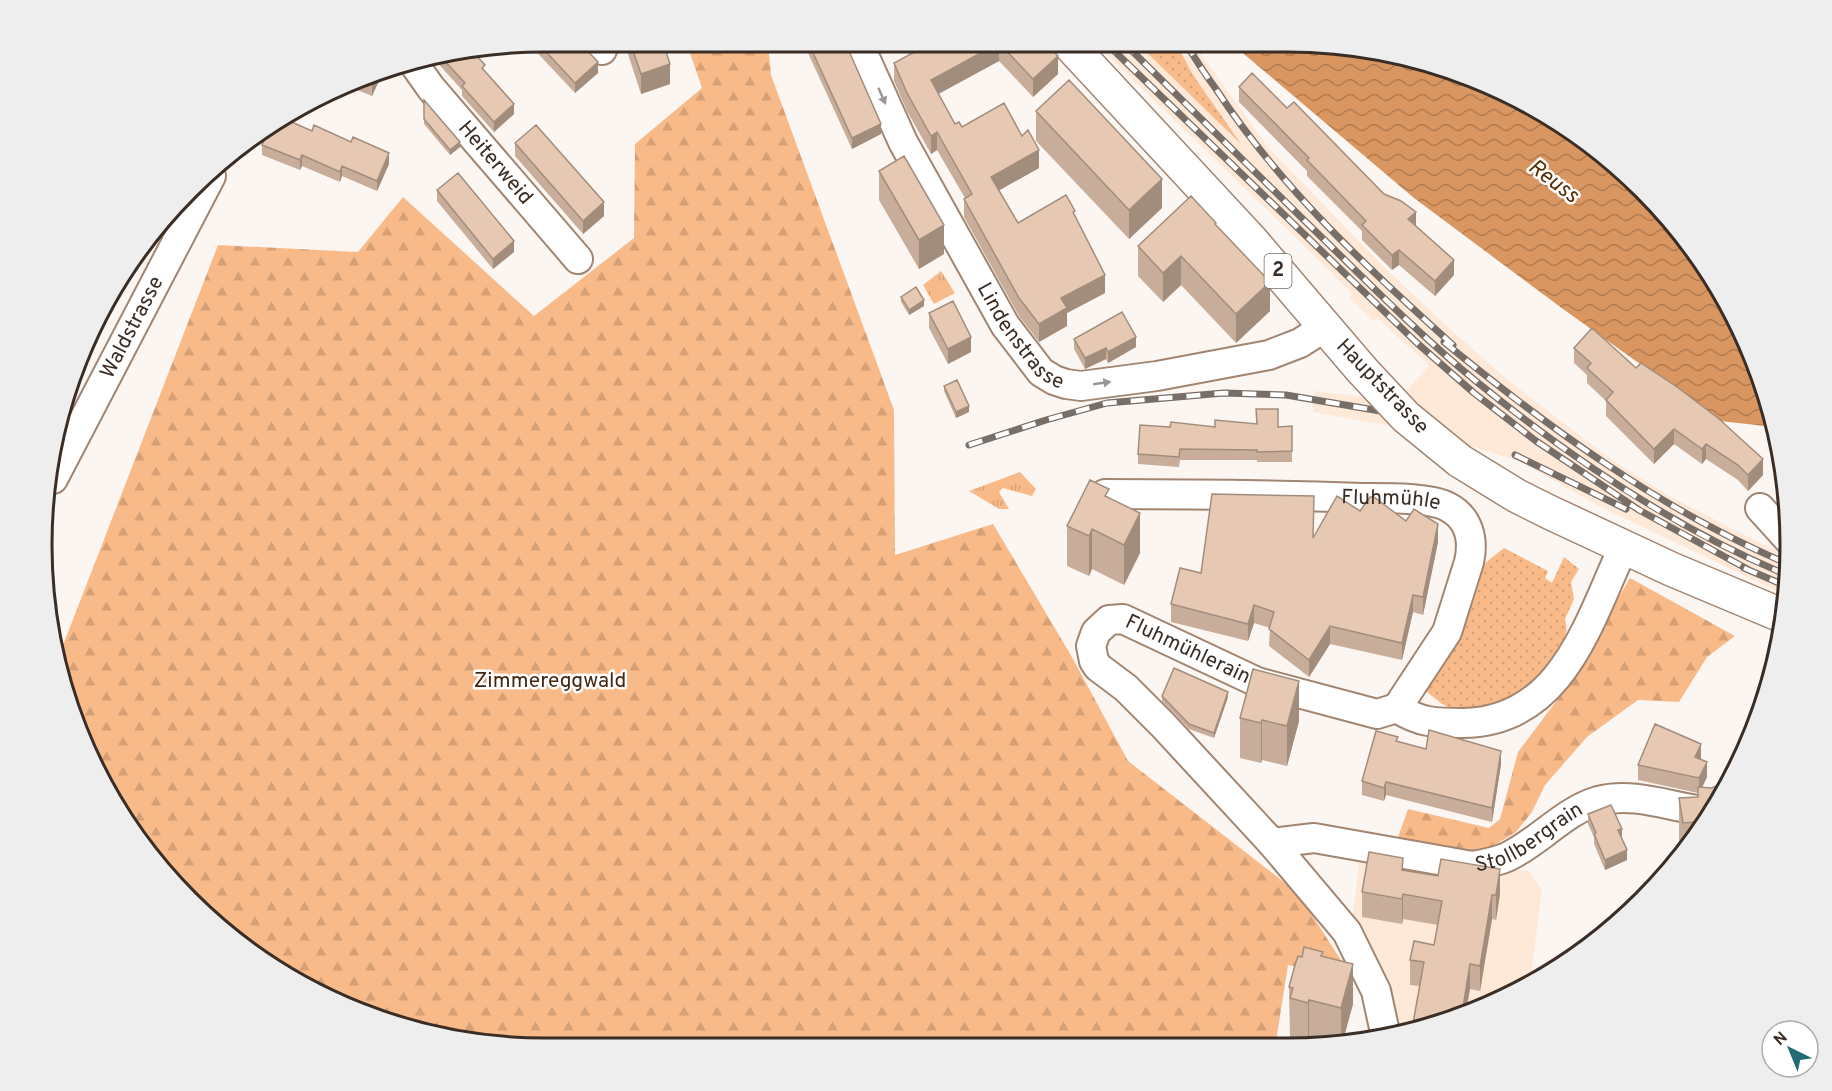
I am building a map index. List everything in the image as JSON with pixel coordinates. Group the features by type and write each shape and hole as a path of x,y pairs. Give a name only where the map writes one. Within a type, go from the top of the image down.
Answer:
{"main road":[{"name":"Hauptstrasse","path":"1076,52 1251,240 1391,403 1456,459 1517,496 1718,590 1775,613"}],"street":[{"name":"Lindenstrasse","path":"862,52 903,142 1005,325 1041,372 1054,380 1081,386 1157,376 1269,355 1300,343 1325,327"},
{"name":"Heiterweid","path":"418,69 431,88 578,259"},
{"name":"Waldstrasse","path":"59,467 203,191"},
{"name":"Fluhmühle","path":"1105,494 1298,495 1399,499 1436,503 1454,511 1466,525 1470,534 1472,543 1468,562 1447,632 1398,708"},
{"path":"1760,508 1779,529"},
{"path":"1398,708 1407,715 1428,723 1459,723 1495,718 1525,707 1564,669 1585,634 1614,542"},
{"name":"Fluhmühlerain","path":"1384,1029 1376,991 1347,932 1272,843 1163,725 1126,688 1098,667 1094,661 1091,646 1101,626 1109,620 1123,619 1257,682 1377,714 1398,708"},
{"name":"Stollbergrain","path":"1272,843 1314,838 1472,866 1491,863 1509,856 1574,812 1597,801 1618,798 1639,799 1701,811"}],"shaded area":[{"path":"1104,52 1146,52 1238,140 1183,57 1199,52 1267,146 1382,265 1449,328 1510,382 1612,460 1671,497 1780,552 1777,591 1599,506 1519,461 1427,432 1313,412 1315,391 1355,396 1394,406 1429,365 1378,319 1373,321 1349,298 1352,294"},
{"path":"1359,862 1473,885 1491,881 1510,870 1529,871 1542,889 1532,973 1475,1001 1393,1027 1352,923"}],"green space":[{"name":"Zimmereggwald","path":"689,52 769,52 771,75 894,410 895,555 993,524 1072,657 1128,761 1298,893 1353,979 1288,965 1278,1038 546,1038 513,1037 449,1029 387,1012 327,988 245,937 220,916 175,871 154,846 119,792 90,734 69,673 63,646 218,245 358,252 403,197 534,316 634,238 635,144 702,88"},
{"path":"1146,52 1181,52 1193,75 1241,144"},
{"path":"941,271 955,293 934,304 923,285"},
{"path":"1020,472 1036,489 1032,496 1003,488 999,492 1009,509 999,509 969,491"},
{"path":"1504,548 1548,571 1545,578 1552,583 1564,557 1579,569 1571,582 1574,599 1565,619 1565,637 1560,649 1540,676 1518,693 1492,704 1450,708 1423,689 1459,632 1473,603 1485,563"},
{"path":"1630,578 1735,636 1707,657 1679,702 1638,700 1587,737 1545,785 1532,812 1516,832 1485,851 1442,850 1397,840 1408,809 1489,828 1500,819 1518,752 1564,691"}],"water":[{"name":"Reuss","path":"1242,52 1286,52 1351,57 1414,69 1505,103 1587,154 1612,175 1657,220 1678,245 1696,272 1729,327 1753,387 1765,426 1720,421 1563,309 1414,198"}],"building":[{"path":"546,52 588,52 598,62 575,83"},
{"path":"633,52 666,52 670,64 641,74"},
{"path":"813,52 849,52 881,124 852,138"},
{"path":"914,52 982,52 931,80 955,124 959,122 962,127 1004,103 1022,136 1028,130 1039,150 991,177 1018,223 1066,195 1105,275 1061,298 1067,308 1039,324 1019,298 964,199 972,194 937,132 931,136 907,93 894,63"},
{"path":"1008,52 1054,52 1058,56 1033,79"},
{"path":"478,57 485,65 482,68 514,104 494,122 462,86 465,83 446,63"},
{"path":"1252,73 1287,108 1294,102 1384,194 1401,201 1416,212 1408,219 1454,260 1435,281 1399,250 1392,255 1362,225 1366,221 1307,160 1309,158 1239,87"},
{"path":"1069,80 1162,179 1129,210 1036,111"},
{"path":"424,100 460,142 450,150 424,119"},
{"path":"293,123 312,131 314,125 351,142 353,137 389,153 377,181 342,166 340,172 302,155 300,160 262,145 264,142"},
{"path":"536,125 604,202 583,221 515,143"},
{"path":"904,156 944,225 919,240 879,171"},
{"path":"458,173 514,241 493,259 437,190"},
{"path":"1191,196 1270,282 1236,314 1181,256 1163,273 1138,246"},
{"path":"916,287 924,300 909,310 901,297"},
{"path":"953,301 971,337 948,349 929,313"},
{"path":"1122,312 1136,337 1108,352 1106,348 1085,358 1074,339"},
{"path":"1592,328 1636,368 1641,363 1718,418 1763,459 1748,475 1738,465 1706,444 1702,449 1674,429 1654,449 1606,400 1613,392 1587,368 1591,363 1574,348"},
{"path":"957,380 969,406 956,412 944,386"},
{"path":"1256,409 1278,409 1278,427 1292,426 1292,451 1180,449 1179,457 1138,454 1140,425 1170,427 1171,422 1215,427 1215,420 1257,424"},
{"path":"1090,480 1109,489 1105,496 1140,513 1124,545 1092,529 1089,536 1067,526"},
{"path":"1212,494 1314,496 1313,538 1337,496 1360,511 1370,497 1374,497 1406,521 1414,509 1438,524 1423,597 1413,595 1402,643 1330,626 1309,660 1269,629 1274,612 1254,605 1248,624 1171,604 1180,568 1201,573"},
{"path":"1174,668 1228,692 1214,733 1189,724 1162,696"},
{"path":"1253,669 1299,681 1287,726 1240,718"},
{"path":"1655,724 1701,744 1695,757 1707,762 1699,778 1638,765"},
{"path":"1429,730 1501,751 1492,808 1386,782 1384,788 1362,781 1376,731 1398,737 1396,741 1426,749"},
{"path":"1716,786 1694,822 1683,823 1679,798 1698,797 1698,787"},
{"path":"1611,805 1622,829 1618,830 1627,850 1605,860 1588,814"},
{"path":"1369,852 1403,858 1402,870 1438,876 1441,859 1500,869 1496,895 1492,895 1480,966 1470,964 1463,1005 1413,1022 1424,962 1410,960 1414,941 1434,945 1442,901 1403,894 1402,899 1362,892"},
{"path":"1304,947 1323,952 1321,956 1353,964 1341,1008 1290,998 1293,988 1289,987 1295,965 1298,956 1302,957"}],"railway":[{"path":"1115,52 1417,343 1474,393 1536,441 1639,510 1751,571"},
{"path":"1133,52 1391,305 1477,382 1550,438 1625,490 1704,536 1778,571"},
{"path":"1192,52 1241,125 1296,192 1357,256 1453,345"},
{"path":"1444,342 1566,436 1651,493 1741,543 1779,560"},
{"path":"969,445 1107,403 1224,393 1286,395 1398,414"},
{"path":"1515,455 1626,509"},
{"path":"1744,568 1778,582"}]}
